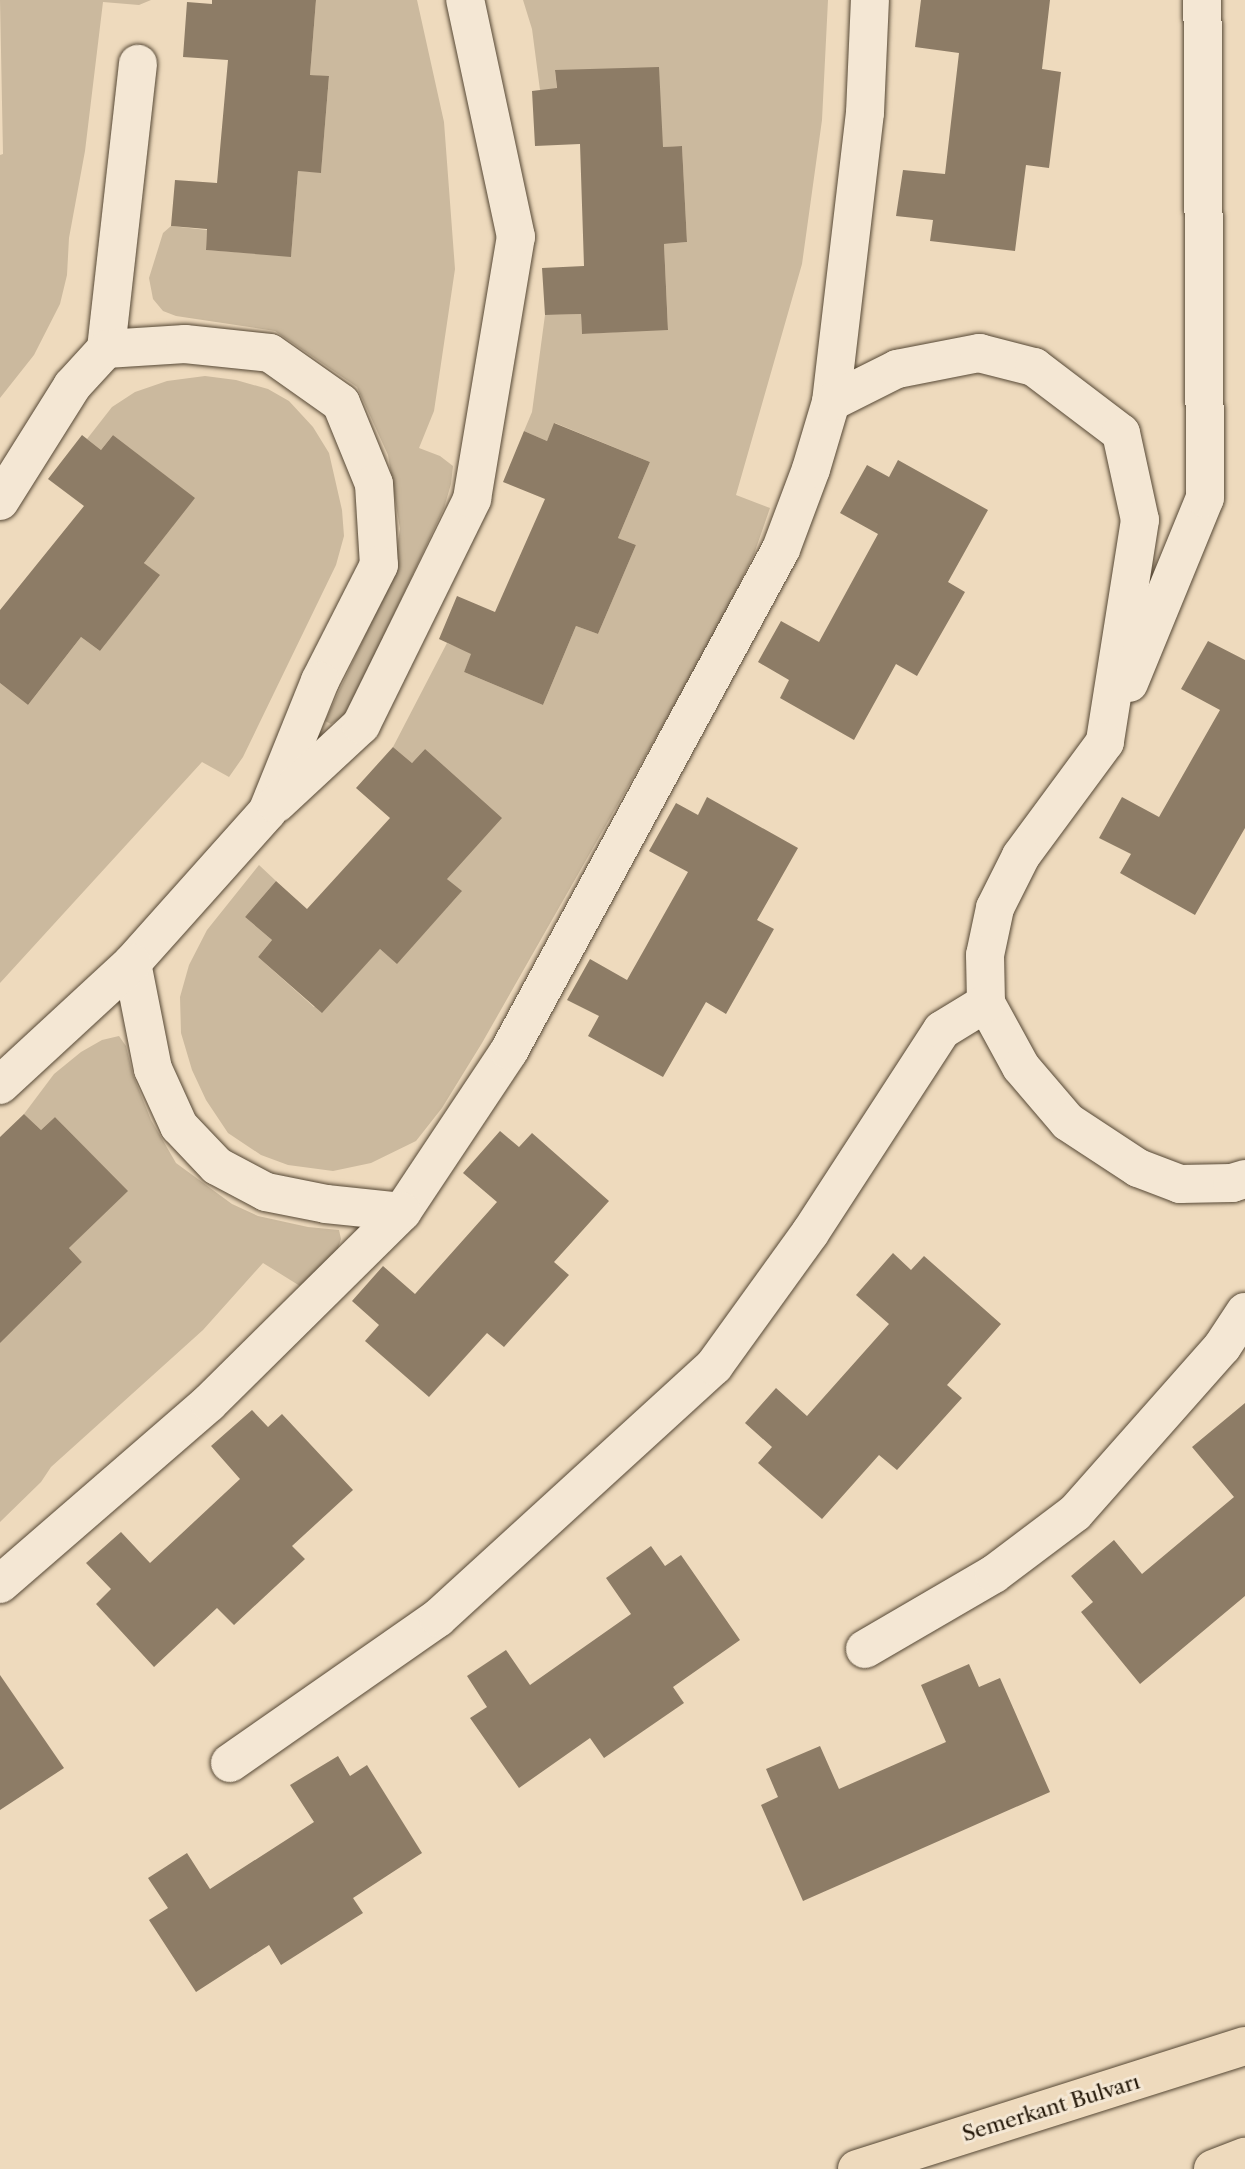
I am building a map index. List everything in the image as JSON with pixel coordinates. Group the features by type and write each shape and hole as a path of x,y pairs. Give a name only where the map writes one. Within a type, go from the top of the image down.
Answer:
{"main road":[{"name":"Semerkant Bulvarı","path":"857,2169 1245,2046"},
{"path":"1213,2169 1245,2157"}],"lane":[{"path":"0,1085 132,963 267,812 361,725 472,499 516,237 465,0"},
{"path":"0,1584 209,1403 402,1212 509,1051 781,549 811,469 831,402 865,113 870,0"},
{"path":"1202,0 1205,498 1105,743 1021,856 995,908 985,955 986,1003 1021,1067 1068,1122 1138,1168 1181,1184 1232,1183 1245,1179"},
{"path":"0,501 72,386 106,349 138,64"},
{"path":"106,349 185,344 270,353 341,403 374,484 379,565 320,681 267,812"},
{"path":"831,402 897,369 979,353 1034,367 1121,433 1140,520 1105,743"},
{"path":"132,963 153,1069 179,1126 217,1166 266,1192 326,1204 402,1212"},
{"path":"230,1763 438,1618 715,1366 817,1222 942,1030 986,1003"},
{"path":"864,1649 994,1574 1075,1513 1222,1347 1245,1312"}],"shaded area":[{"path":"0,0 151,0 139,5 103,2 85,151 69,238 67,275 60,304 34,355 0,398 0,155 3,154"},
{"path":"316,0 417,0 444,122 455,269 434,411 419,448 440,456 453,466 451,484 444,508 361,684 343,717 331,724 325,721 378,608 394,567 400,529 388,455 357,387 275,331 176,316 163,311 153,299 149,278 163,233 171,226 207,230 206,250 291,256 298,171 321,172 329,77 310,75"},
{"path":"523,0 828,0 822,120 802,264 736,495 770,508 754,554 713,637 482,1043 442,1108 416,1141 371,1163 333,1171 288,1165 261,1155 228,1133 206,1100 192,1070 181,1033 180,997 189,965 207,930 259,865 276,881 245,917 272,940 258,957 314,1007 380,949 397,963 461,892 447,879 425,749 412,763 393,747 447,643 472,653 464,672 543,705 576,626 598,634 636,545 618,538 650,462 555,423 547,441 524,431 532,412 545,315 581,314 582,334 668,329 664,244 687,242 682,146 663,147 555,71 557,90 540,90 532,29"},
{"path":"205,376 236,380 268,389 289,401 313,427 329,453 342,510 344,536 336,565 243,757 229,777 202,762 0,983 0,683 28,705 81,637 100,651 159,575 144,563 194,498 113,435 101,450 87,439 112,407 135,392 167,381"},
{"path":"119,1036 126,1046 133,1075 151,1120 176,1163 232,1204 258,1216 308,1227 339,1230 341,1239 336,1254 307,1284 300,1286 263,1263 203,1330 51,1467 41,1482 0,1522 0,1316 13,1330 82,1262 69,1248 127,1191 55,1117 41,1130 24,1114 54,1074 81,1052 102,1040"}],"building":[{"path":"212,0 316,0 310,75 329,76 321,173 298,171 291,257 206,250 207,229 171,226 175,180 217,183 228,60 183,57 187,2 212,4"},
{"path":"921,0 1050,0 1042,69 1061,72 1049,168 1026,165 1015,251 930,241 933,220 896,216 903,170 945,174 959,53 915,47"},
{"path":"659,67 663,147 682,146 687,242 664,244 668,330 582,334 581,314 545,315 542,268 584,266 580,144 535,146 532,91 557,88 555,70"},
{"path":"554,423 650,462 618,538 636,545 598,634 576,626 543,705 464,672 471,654 439,639 457,596 495,612 545,499 503,482 524,431 547,441"},
{"path":"82,435 101,450 113,435 195,498 144,563 160,575 100,651 81,637 28,705 0,683 0,610 84,506 48,479"},
{"path":"898,460 988,510 948,582 965,592 917,676 896,664 854,740 780,698 789,680 758,662 781,621 819,642 878,534 840,513 867,465 889,477"},
{"path":"1208,641 1245,660 1245,828 1195,915 1120,873 1131,854 1099,838 1122,797 1159,817 1220,710 1181,689"},
{"path":"393,747 412,763 425,749 502,818 447,879 462,891 397,964 380,949 322,1013 258,957 272,940 245,917 276,881 307,909 390,818 356,788"},
{"path":"707,797 798,848 757,920 774,929 726,1014 706,1002 663,1077 588,1036 599,1016 567,1000 590,959 627,980 688,872 649,851 676,803 698,815"},
{"path":"24,1114 41,1130 55,1117 128,1191 69,1248 82,1262 0,1343 0,1137"},
{"path":"500,1131 519,1147 532,1133 609,1201 554,1262 569,1275 504,1347 487,1333 429,1397 365,1341 379,1325 352,1301 383,1266 415,1294 497,1202 463,1173"},
{"path":"893,1253 911,1270 924,1256 1001,1324 947,1385 962,1398 897,1470 879,1455 822,1519 758,1463 772,1447 745,1423 776,1388 807,1416 889,1324 856,1295"},
{"path":"1245,1403 1245,1596 1140,1684 1081,1612 1093,1602 1071,1576 1114,1540 1142,1574 1234,1497 1192,1447"},
{"path":"252,1410 268,1427 282,1414 353,1490 292,1546 305,1559 234,1625 217,1608 154,1667 96,1604 111,1589 86,1563 121,1532 150,1563 240,1479 211,1446"},
{"path":"651,1546 665,1566 681,1555 740,1640 673,1687 684,1703 604,1758 590,1738 519,1788 470,1718 487,1707 467,1676 506,1650 530,1685 631,1614 606,1578"},
{"path":"969,1664 979,1687 1000,1678 1050,1792 803,1901 761,1805 778,1797 766,1769 820,1746 839,1789 946,1742 921,1685"},
{"path":"0,1675 64,1768 0,1810"},
{"path":"338,1756 350,1776 367,1765 422,1853 353,1898 363,1913 281,1965 269,1945 196,1992 149,1920 168,1908 148,1878 187,1853 210,1889 314,1822 290,1785"}]}
